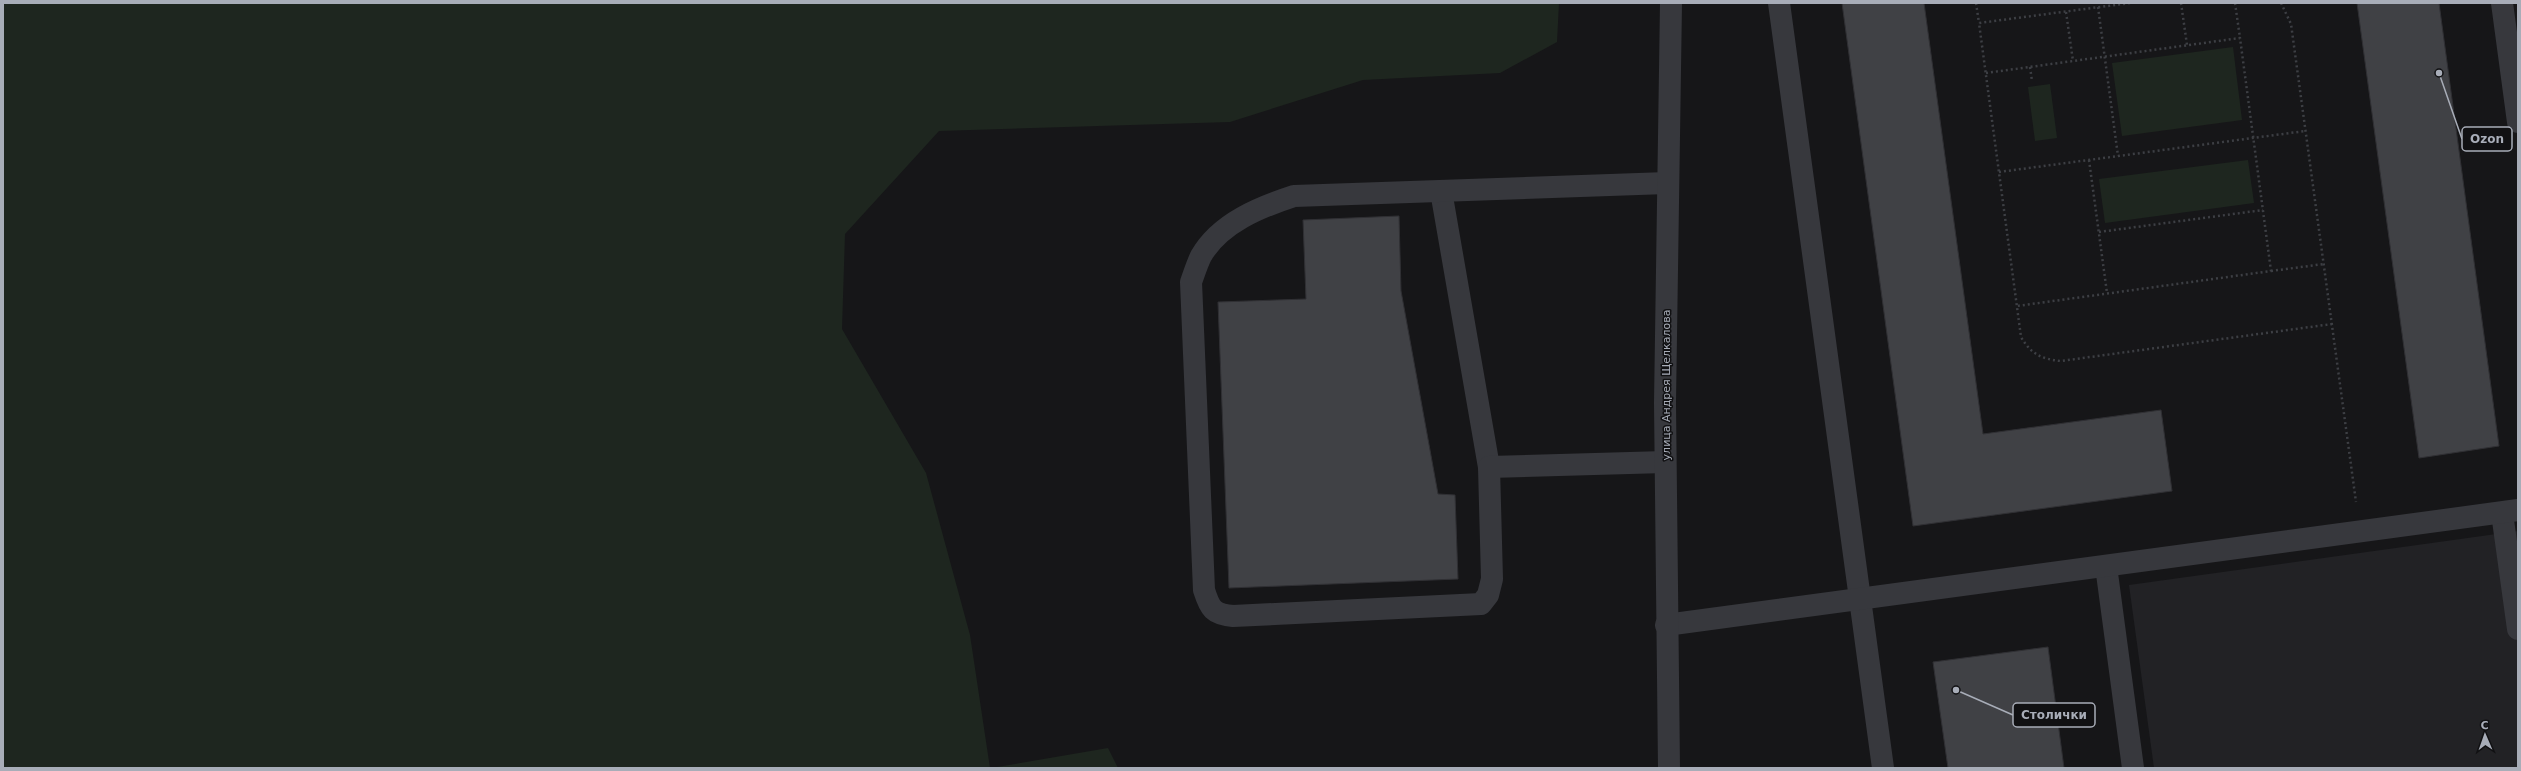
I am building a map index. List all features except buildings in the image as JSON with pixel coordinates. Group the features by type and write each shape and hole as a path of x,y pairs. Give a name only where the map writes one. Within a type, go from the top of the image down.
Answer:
{"street":[{"name":"улица Андрея Щелкалова","path":"1669,768 1665,462 1667,184 1671,3"},
{"path":"1779,3 1882,768"},
{"path":"2502,3 2518,122"},
{"path":"1441,191 1489,467 1492,579 1488,595 1481,604 1233,616 1218,614 1209,605 1204,590 1191,282 1201,256 1221,233 1258,207 1294,196 1441,191 1667,184"},
{"path":"1489,467 1665,462"},
{"path":"1666,625 2510,512 2518,629"},
{"path":"2106,566 2133,768"}],"path":[{"path":"1976,3 2017,306 2022,336 2029,350 2042,359 2061,361 2332,324"},
{"path":"1979,23 2130,3"},
{"path":"2181,3 2187,46"},
{"path":"2235,3 2271,272"},
{"path":"2280,3 2291,24 2351,466"},
{"path":"2098,7 2118,156"},
{"path":"2066,12 2073,61"},
{"path":"1986,73 2240,38"},
{"path":"2030,66 2032,81"},
{"path":"1999,172 2305,131"},
{"path":"2089,160 2107,293"},
{"path":"2099,232 2263,210"},
{"path":"2017,306 2324,264"}],"shaded area":[{"path":"3,3 1559,3 1557,42 1500,73 1363,80 1230,122 939,131 845,234 842,329 926,473 970,635 990,768 3,768"},
{"path":"2233,47 2242,120 2122,136 2112,63"},
{"path":"2050,84 2057,138 2035,141 2028,87"},
{"path":"2248,160 2254,203 2105,223 2099,179"},
{"path":"2518,531 2518,768 2154,768 2129,585"},
{"path":"1108,748 1118,768 991,768"}],"place":[{"name":"Ozon","path":"2439,73"},
{"name":"Столички","path":"1956,690"}]}
